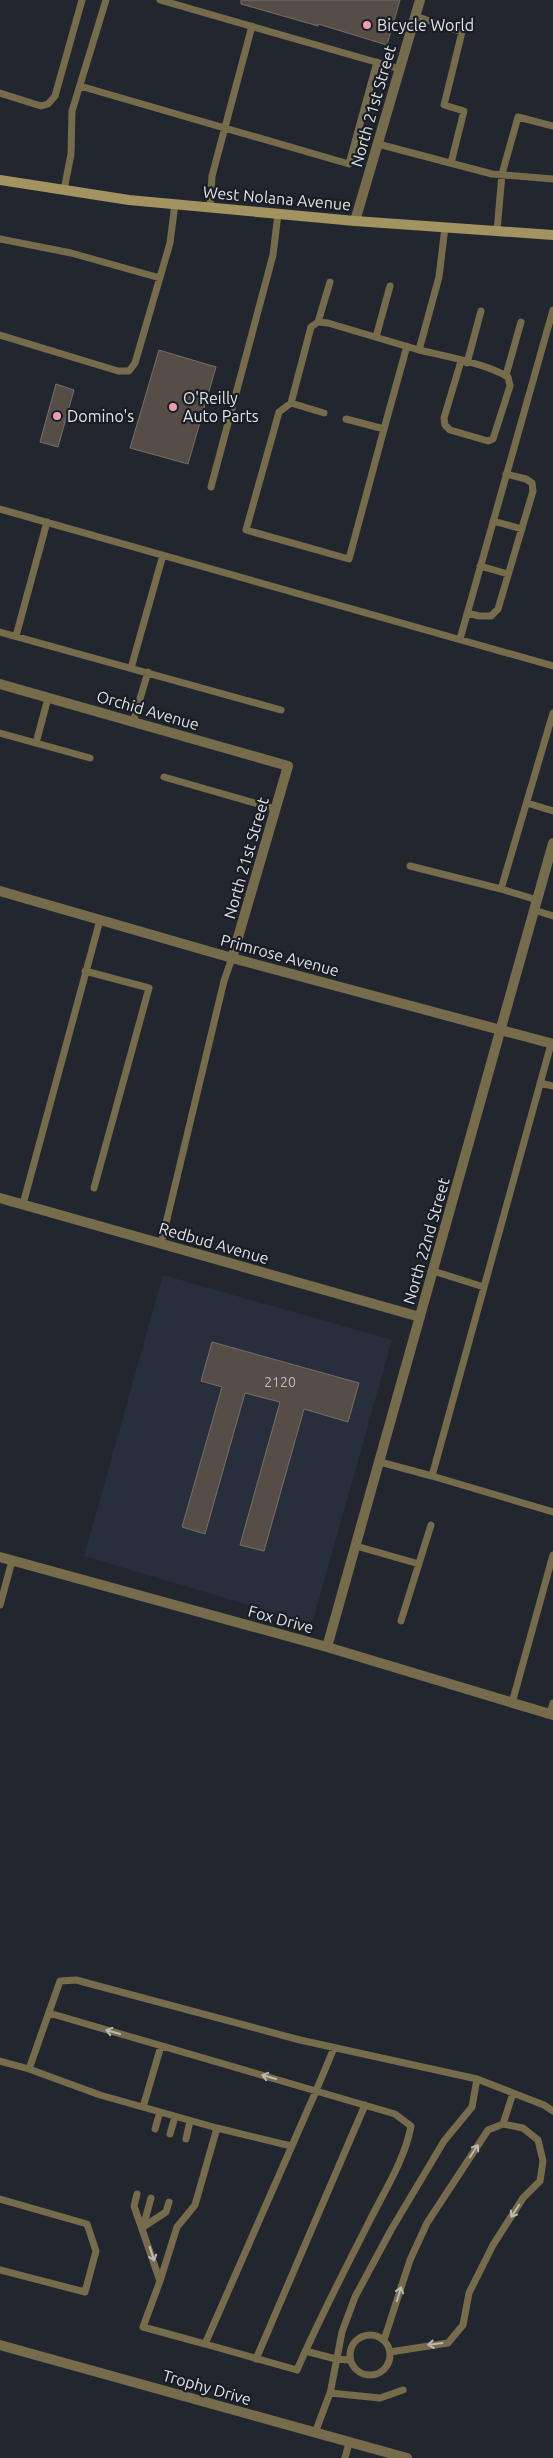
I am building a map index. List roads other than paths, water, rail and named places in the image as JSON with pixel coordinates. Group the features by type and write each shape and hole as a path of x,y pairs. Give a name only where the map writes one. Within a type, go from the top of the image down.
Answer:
{"main road":[{"name":"West Nolana Avenue","path":"0,180 175,204 355,221 553,236"}],"street":[{"name":"North 21st Street","path":"355,221 420,0"},
{"name":"Orchid Avenue","path":"0,684 288,766"},
{"name":"North 21st Street","path":"232,958 288,766"},
{"name":"North 22nd Street","path":"327,1647 553,844"},
{"name":"Primrose Avenue","path":"0,891 232,958 552,1044"},
{"name":"Redbud Avenue","path":"0,1198 420,1317"},
{"name":"Fox Drive","path":"0,1557 327,1647 551,1715"},
{"name":"Trophy Drive","path":"0,2344 407,2458"}],"lane":[{"path":"0,93 41,106 48,104 55,96 82,0"},
{"path":"64,190 71,154 72,111 106,0"},
{"path":"160,0 400,69"},
{"path":"415,16 462,32 444,105 464,110 451,163"},
{"path":"210,207 212,176 252,26"},
{"path":"80,86 349,164 376,62"},
{"path":"497,231 502,174 518,117 553,126"},
{"path":"378,144 502,174 553,179"},
{"path":"0,335 118,371 129,370 135,363 170,243 175,204"},
{"path":"211,487 274,255 278,214"},
{"path":"419,350 439,276 445,227"},
{"path":"0,239 71,252 160,278"},
{"path":"330,282 318,322 312,327 291,403 279,412 246,530 349,560 407,346"},
{"path":"376,337 390,286"},
{"path":"460,640 553,310"},
{"path":"481,311 444,418 445,425 450,430 488,441 493,439 510,386 506,375 521,322"},
{"path":"318,322 501,372 506,375"},
{"path":"291,403 324,413"},
{"path":"346,419 384,429"},
{"path":"467,613 491,616 498,609 533,491 532,483 526,479 506,474"},
{"path":"0,509 553,666"},
{"path":"493,521 522,529"},
{"path":"16,636 47,522"},
{"path":"131,668 163,556"},
{"path":"480,566 508,574"},
{"path":"0,632 281,710"},
{"path":"133,722 148,672"},
{"path":"36,743 48,698"},
{"path":"501,889 553,713"},
{"path":"0,733 90,758"},
{"path":"164,777 276,808"},
{"path":"527,803 553,811"},
{"path":"410,866 501,889 536,905 553,916"},
{"path":"23,1204 100,920"},
{"path":"161,1244 224,981 232,958"},
{"path":"85,971 149,988 94,1188"},
{"path":"432,1476 552,1044"},
{"path":"540,1082 553,1086"},
{"path":"433,1271 484,1287"},
{"path":"380,1462 553,1512"},
{"path":"401,1621 431,1525"},
{"path":"356,1546 419,1564"},
{"path":"512,1703 553,1555"},
{"path":"0,1605 12,1561"},
{"path":"551,1715 553,1703"},
{"path":"29,2069 60,1981 76,1980 334,2048 477,2079 544,2105 553,2111"},
{"path":"49,2013 395,2114 411,2126 408,2139 297,2370 144,2327 177,2227 195,2205 217,2128"},
{"path":"143,2107 160,2046"},
{"path":"205,2344 334,2048"},
{"path":"0,2061 29,2069 100,2095 190,2121 291,2146"},
{"path":"315,2433 330,2394 342,2332 355,2298 391,2230 444,2141 472,2107 477,2079"},
{"path":"503,2124 513,2093"},
{"path":"256,2359 365,2105"},
{"path":"155,2129 160,2112"},
{"path":"170,2134 175,2116"},
{"path":"186,2139 190,2121"},
{"path":"384,2340 410,2260 427,2223 488,2130 503,2124 523,2128 538,2140 543,2161 540,2181 523,2198 493,2245 470,2293 463,2325 448,2342 390,2352"},
{"path":"137,2194 134,2206 143,2227 160,2281"},
{"path":"143,2227 151,2198"},
{"path":"0,2199 86,2224 96,2252 85,2292 0,2270"},
{"path":"143,2227 166,2212 169,2202"},
{"path":"372,2334 384,2340 390,2352 387,2366 377,2374 363,2374 352,2366 349,2360 350,2347 359,2337 372,2334"},
{"path":"306,2351 336,2359 349,2360"},
{"path":"330,2394 380,2398 403,2390"},
{"path":"345,2458 349,2442"}],"place":[{"name":"Bicycle World","path":"367,25"},
{"name":"O'Reilly Auto Parts","path":"173,407"},
{"name":"Domino's","path":"57,416"}]}
